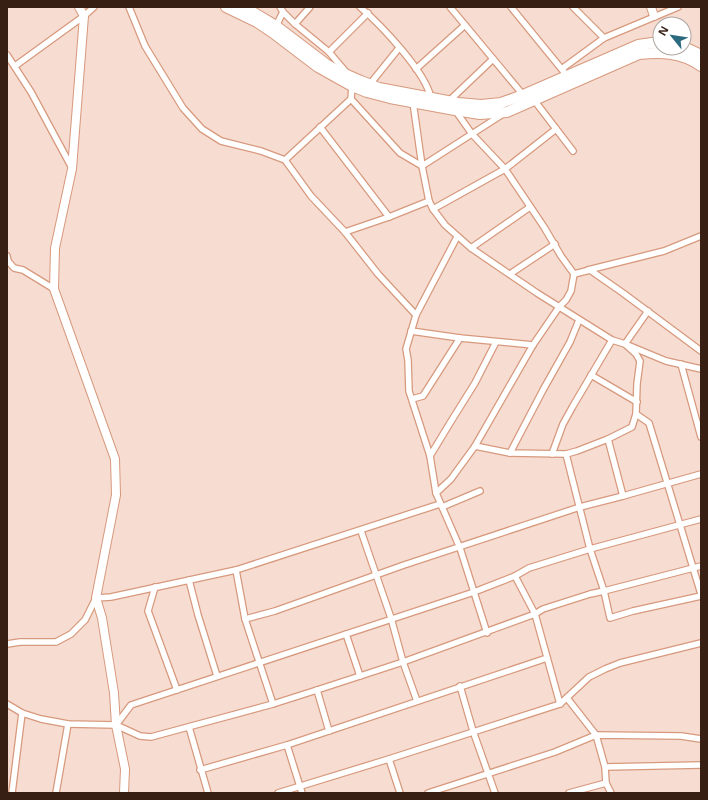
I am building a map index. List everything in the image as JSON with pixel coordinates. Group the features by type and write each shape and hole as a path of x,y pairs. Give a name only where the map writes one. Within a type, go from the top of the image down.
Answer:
{"highway":[{"path":"226,7 274,29"},
{"path":"244,7 367,92 413,102 449,101 481,105 528,100 565,72 638,46 652,43"},
{"path":"351,81 370,84 379,88 430,101 454,110 480,114 507,112 528,100 639,54 655,52 672,53 687,57 701,66"}],"main road":[{"path":"79,7 84,16 72,168 55,248 54,289 115,459 116,495 96,598 102,618 114,693 116,725 125,769 124,793"},
{"path":"651,7 654,16"}],"street":[{"path":"15,66 84,16 94,7"},
{"path":"129,7 145,46 183,108 202,129 221,141 261,151 285,160 311,196 345,232 378,274 416,315"},
{"path":"295,24 310,7"},
{"path":"360,7 399,48 416,69 426,84 430,101"},
{"path":"450,7 528,100 556,129 573,151"},
{"path":"511,7 565,72 604,38 652,17"},
{"path":"573,7 604,38"},
{"path":"654,16 678,7"},
{"path":"274,29 281,10 295,24 329,52 351,81 351,99 400,153 422,166"},
{"path":"329,52 368,14"},
{"path":"416,69 465,25"},
{"path":"370,84 399,48"},
{"path":"7,55 15,66 72,168"},
{"path":"449,101 493,59"},
{"path":"285,160 351,99"},
{"path":"413,102 422,166 429,201 445,225 457,237 559,307 612,340 666,361 701,369"},
{"path":"436,493 450,479 475,446 533,345 559,307 566,300 571,290 574,274 505,169 472,134 454,110"},
{"path":"422,166 507,112"},
{"path":"320,127 389,217"},
{"path":"433,209 505,169 556,129"},
{"path":"345,232 429,201"},
{"path":"471,248 530,206"},
{"path":"574,274 664,252 701,236"},
{"path":"457,237 416,315 410,331 406,349 409,391 430,456 436,493 460,548 488,632"},
{"path":"510,274 555,244"},
{"path":"7,256 8,261 14,268 24,270 54,289"},
{"path":"574,274 590,270 701,351"},
{"path":"625,344 648,311"},
{"path":"510,453 570,342 579,320"},
{"path":"410,331 460,338 533,345"},
{"path":"412,399 423,396 460,338"},
{"path":"552,454 563,424 612,340"},
{"path":"430,456 475,383 496,342"},
{"path":"475,446 510,453 566,454 608,439 632,427 636,414 637,384 640,361 636,354 625,344"},
{"path":"681,364 698,418 701,438"},
{"path":"591,376 637,402"},
{"path":"566,454 590,549 604,591 610,618 701,595 649,422 636,414"},
{"path":"608,439 623,496"},
{"path":"245,618 275,611 375,575 580,507 701,474"},
{"path":"7,644 20,642 56,642 71,634 85,620 96,598 112,597 236,570 361,531 480,491"},
{"path":"116,725 131,705 391,618 474,592 515,576 529,568 590,549 701,519"},
{"path":"361,531 391,618 403,662 417,701"},
{"path":"7,704 22,713 41,719 68,724 116,725 140,736 151,737 273,704 403,662 488,632 535,614 543,609 590,594 701,566"},
{"path":"236,570 245,618 273,704"},
{"path":"515,576 535,614 560,704"},
{"path":"189,580 217,676"},
{"path":"155,587 148,611 177,690"},
{"path":"346,634 360,676"},
{"path":"278,793 560,704 589,677 620,663 701,643"},
{"path":"200,770 287,745 547,658"},
{"path":"460,686 473,731 496,793"},
{"path":"317,690 329,730"},
{"path":"567,698 596,735 605,767 606,782 611,793"},
{"path":"12,793 22,713"},
{"path":"56,793 68,724"},
{"path":"189,727 200,770 208,793"},
{"path":"428,793 555,752 596,735 681,736 701,739"},
{"path":"287,745 302,793"},
{"path":"389,759 400,793"},
{"path":"605,767 701,765"},
{"path":"569,793 606,782"}]}
